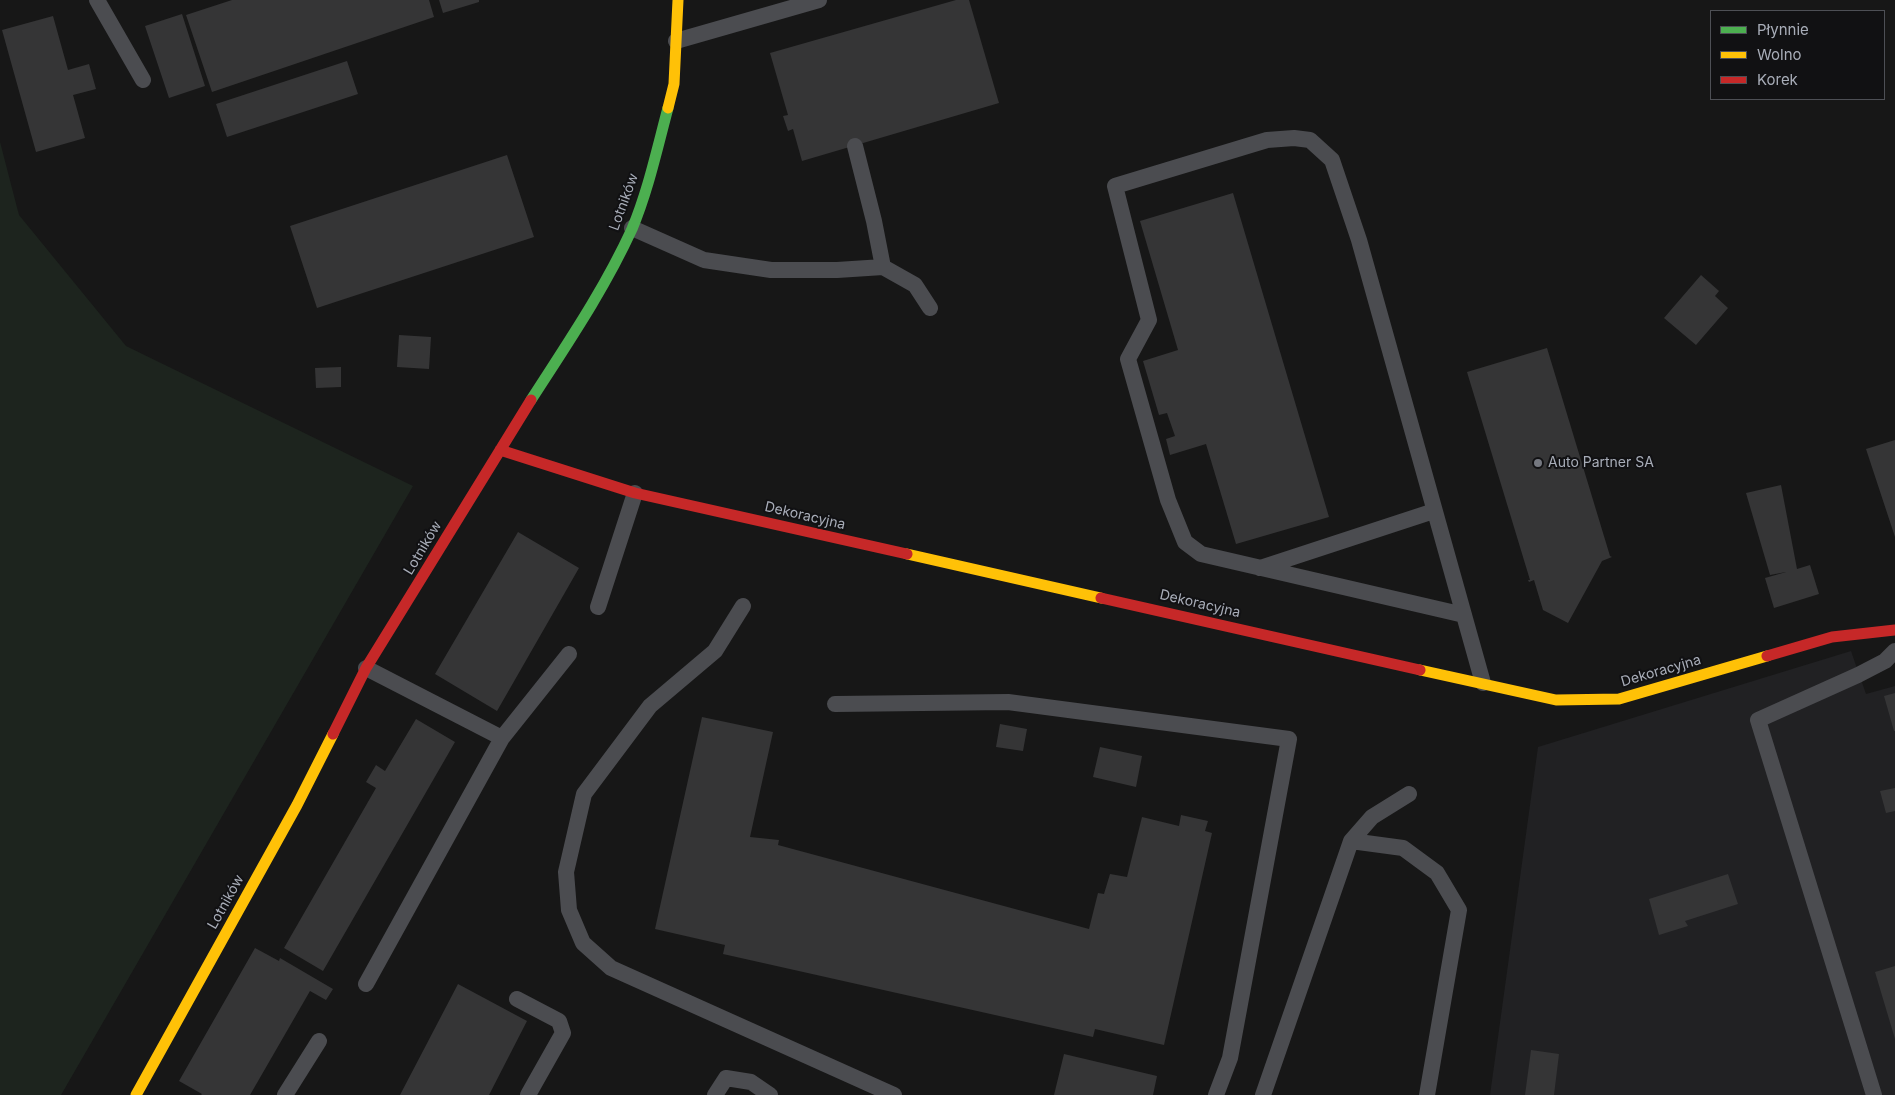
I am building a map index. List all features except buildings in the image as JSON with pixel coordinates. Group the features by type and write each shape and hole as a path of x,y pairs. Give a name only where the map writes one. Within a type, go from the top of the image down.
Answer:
{"street":[{"name":"Lotników","path":"136,1095 297,805 366,668 500,450 606,283 632,228 644,197 674,84 678,0"},
{"name":"Dekoracyjna","path":"500,450 635,493 1556,700 1618,699 1832,637 1895,630"}],"lane":[{"path":"96,0 143,80"},
{"path":"676,42 819,0"},
{"path":"1464,614 1201,554 1185,542 1168,500 1128,359 1149,320 1115,186 1267,140 1294,138 1310,140 1332,160 1359,240 1434,511 1464,614 1483,683"},
{"path":"855,146 874,221 883,267"},
{"path":"632,228 704,260 772,270 837,270 883,267 915,285 930,308"},
{"path":"598,607 635,493"},
{"path":"1260,568 1434,511"},
{"path":"743,606 715,650 650,706 584,794 566,872 569,910 583,942 611,968 894,1095"},
{"path":"1874,1095 1758,720 1872,668 1885,661 1895,651"},
{"path":"366,984 502,738 569,654"},
{"path":"366,668 502,738"},
{"path":"835,704 1008,702 1289,740 1230,1058 1216,1095"},
{"path":"1264,1095 1351,841 1372,817 1409,794"},
{"path":"1351,841 1402,848 1437,873 1459,910 1427,1095"},
{"path":"518,999 558,1021 563,1033 528,1095"},
{"path":"285,1095 319,1041"},
{"path":"715,1095 726,1078 750,1082 770,1095"}],"shaded area":[{"path":"0,142 19,215 126,346 413,486 61,1095 0,1095"},
{"path":"1851,651 1866,694 1895,686 1895,1095 1490,1095 1538,747"}],"traffic: fast":[{"path":"531,400 597,295 632,229 648,185 668,108"}],"traffic: slow":[{"path":"668,108 674,84 678,0"},
{"path":"907,554 1101,598"},
{"path":"1420,670 1556,700 1619,699 1767,656"},
{"path":"136,1095 297,805 333,734"}],"traffic: jam":[{"path":"333,734 366,668 531,400"},
{"path":"500,450 635,493 907,554"},
{"path":"1101,598 1420,670"},
{"path":"1767,656 1832,637 1895,630"}],"place":[{"name":"Auto Partner SA","path":"1538,463"}]}
